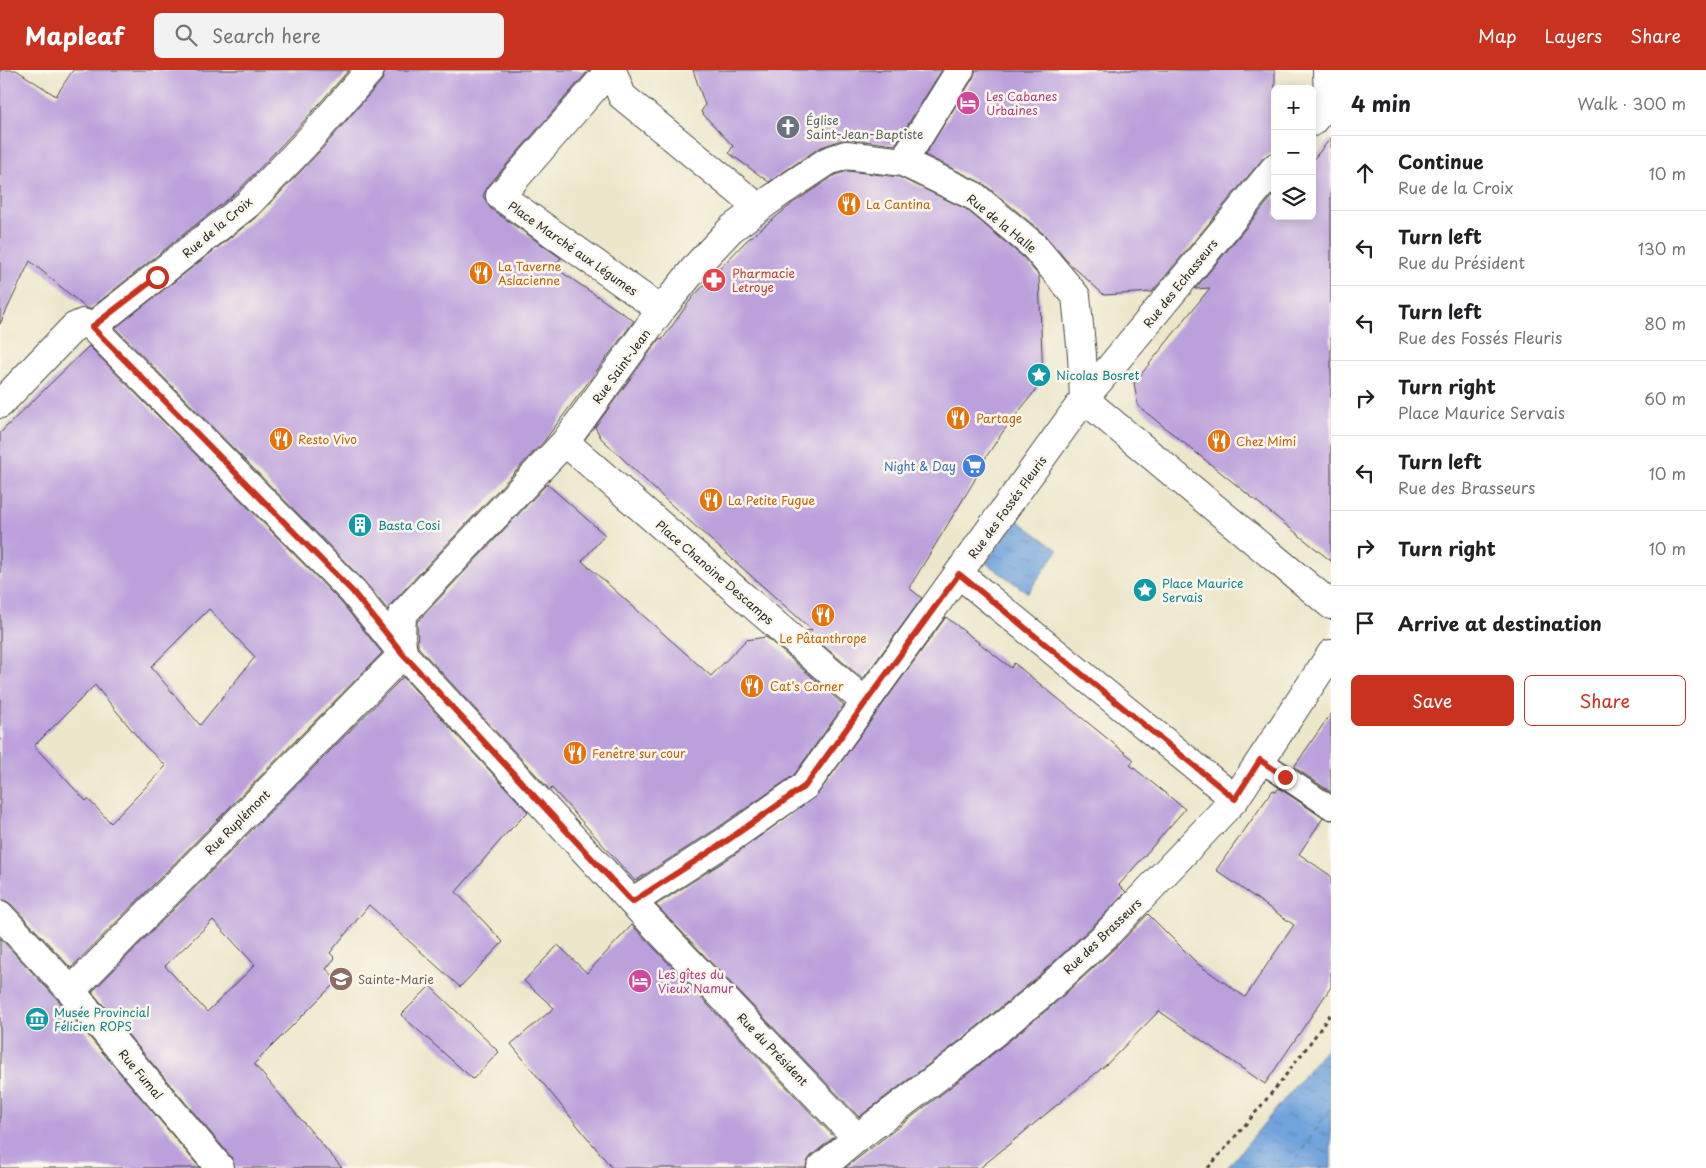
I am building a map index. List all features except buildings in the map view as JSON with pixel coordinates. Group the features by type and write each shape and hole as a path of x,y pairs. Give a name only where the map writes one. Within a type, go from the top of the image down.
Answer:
{"street":[{"name":"Rue de la Croix","path":"92,327 248,204 308,141 370,70"},
{"path":"611,70 622,96 758,208"},
{"name":"Place Marché aux Légumes","path":"611,70 500,196 662,310"},
{"path":"903,162 960,70"},
{"path":"1324,110 1327,70"},
{"name":"Rue Saint-Jean","path":"403,654 401,638 402,615 565,442 662,310 699,263 732,229 758,208 828,161 846,155 903,162"},
{"name":"Rue de la Halle","path":"903,162 974,196 1034,246 1076,296 1084,399"},
{"name":"Rue des Echasseurs","path":"1084,399 1271,173"},
{"path":"0,404 74,327 83,323 92,327"},
{"name":"Rue du Président","path":"92,327 353,592 403,654 632,902 857,1138"},
{"path":"1084,399 1331,606"},
{"name":"Rue des Fossés Fleuris","path":"632,902 725,842 805,786 1084,399"},
{"name":"Place Chanoine Descamps","path":"565,442 865,702"},
{"path":"959,574 1235,799"},
{"name":"Rue Ruplémont","path":"71,991 403,654"},
{"name":"Rue des Brasseurs","path":"821,1168 1043,993 1106,935 1235,799 1331,654"},
{"name":"Rue Fumal","path":"0,915 71,991 220,1168"}],"lane":[{"path":"1260,760 1331,808"}],"path":[{"path":"1208,1168 1262,1105 1315,1037 1331,1013"}],"water":[{"path":"1017,520 1058,550 1028,593 986,563"},
{"path":"1331,1043 1331,1168 1227,1168"}],"ferry route":[{"path":"1289,1168 1331,1107"}],"place":[{"name":"Les Cabanes Urbaines","path":"968,103"},
{"name":"Église Saint-Jean-Baptiste","path":"788,127"},
{"name":"La Cantina","path":"849,204"},
{"name":"La Taverne Aslacienne","path":"481,273"},
{"name":"Pharmacie Letroye","path":"714,280"},
{"name":"Nicolas Bosret","path":"1039,375"},
{"name":"Partage","path":"958,418"},
{"name":"Resto Vivo","path":"281,439"},
{"name":"Chez Mimi","path":"1219,441"},
{"name":"Night & Day","path":"974,466"},
{"name":"La Petite Fugue","path":"711,500"},
{"name":"Basta Cosi","path":"360,525"},
{"name":"Place Maurice Servais","path":"1145,590"},
{"name":"Le Pâtanthrope","path":"823,615"},
{"name":"Cat's Corner","path":"752,686"},
{"name":"Fenêtre sur cour","path":"575,753"},
{"name":"Sainte-Marie","path":"341,979"},
{"name":"Les gîtes du Vieux Namur","path":"640,981"},
{"name":"Musée Provincial Félicien ROPS","path":"37,1019"}],"route":[{"path":"157,277 92,327 353,592 403,654 632,902 725,842 805,786 959,574 1235,799 1260,760 1285,777"}]}
